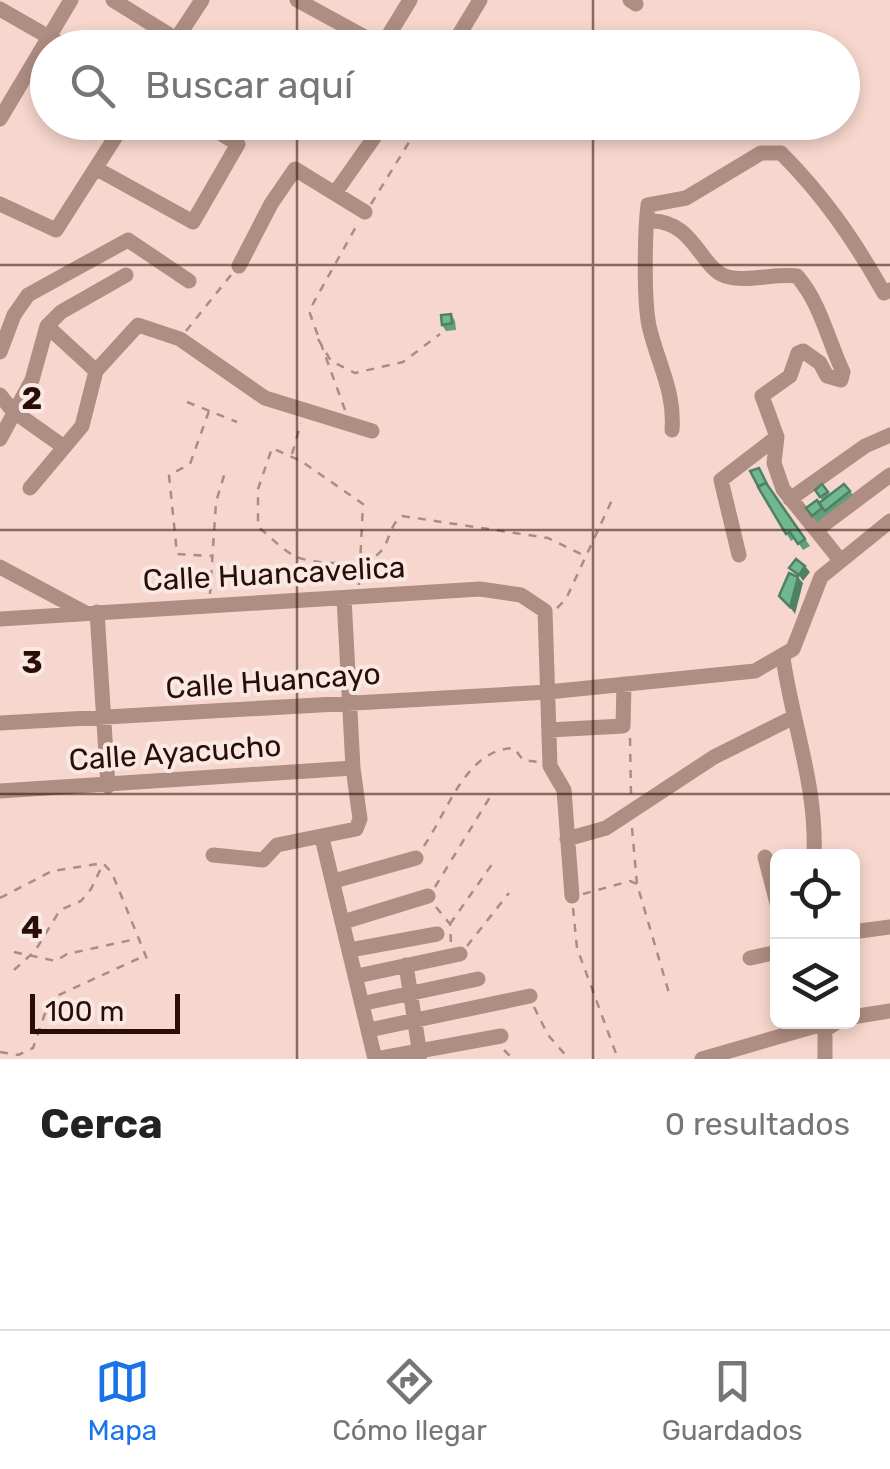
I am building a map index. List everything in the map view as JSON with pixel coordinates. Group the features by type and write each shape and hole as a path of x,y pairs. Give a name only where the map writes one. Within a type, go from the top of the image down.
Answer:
{"street":[{"path":"54,30 71,0"},
{"path":"113,0 156,30"},
{"path":"182,30 202,0"},
{"path":"296,0 352,30"},
{"path":"393,30 410,0"},
{"path":"461,30 480,0"},
{"path":"0,9 38,30"},
{"path":"0,118 30,69"},
{"path":"0,204 53,231 114,140"},
{"path":"97,169 193,222 236,142 233,140"},
{"path":"335,193 372,140"},
{"path":"672,430 674,408 666,368 646,312 651,221 647,209 653,202 686,198 761,154 781,154 817,190 850,233 884,292 890,290"},
{"path":"239,266 271,204 296,169 366,212"},
{"path":"651,221 665,222 699,244 714,270 726,277 797,276 815,297 825,335 844,372 841,380 834,381 809,352 798,352 790,376 762,396 777,438 774,464 790,498 840,560"},
{"path":"0,352 14,315 28,295 128,240 189,280"},
{"path":"0,439 32,380 47,326 75,303 126,275"},
{"path":"47,326 96,371"},
{"path":"30,488 88,416 96,371 138,326 180,340 265,398 372,431"},
{"path":"0,395 13,411 64,447"},
{"path":"790,498 864,446 890,435"},
{"path":"739,555 721,480 777,438"},
{"path":"818,529 890,475"},
{"path":"814,849 808,758 792,718 783,658 801,636 821,577 890,521"},
{"path":"0,567 91,612 108,786"},
{"name":"Calle Huancavelica","path":"0,619 488,589 530,599 545,616"},
{"path":"213,855 263,860 277,845 356,829 360,819 348,704 351,598"},
{"path":"545,616 550,762 564,790 572,896"},
{"name":"Calle Huancayo","path":"0,723 548,692 756,671 783,658"},
{"path":"549,730 623,726 624,684"},
{"path":"566,839 606,828 714,757 792,718"},
{"name":"Calle Ayacucho","path":"0,791 353,768"},
{"path":"322,838 365,1003 375,1059 420,1054 501,1036"},
{"path":"766,856 770,873"},
{"path":"334,881 416,858"},
{"path":"342,922 428,896"},
{"path":"860,931 890,927"},
{"path":"350,950 436,934"},
{"path":"357,976 460,954"},
{"path":"750,958 770,954"},
{"path":"406,965 420,1054"},
{"path":"365,1003 478,979"},
{"path":"369,1030 530,996"},
{"path":"860,1012 890,1011"},
{"path":"702,1059 799,1029"}],"path":[{"path":"354,426 309,312 366,212 408,151 409,140"},
{"path":"180,340 239,266"},
{"path":"317,338 331,361 355,374 403,362 440,334"},
{"path":"187,402 237,422"},
{"path":"209,411 190,464 169,475 176,554 211,556"},
{"path":"291,456 302,412"},
{"path":"351,598 361,562 363,504 291,456 272,448 258,489 258,527 298,558 361,562 376,555 386,544 390,524 402,516 548,538 583,555"},
{"path":"210,606 216,502 226,469"},
{"path":"545,616 566,599 583,555 612,500"},
{"path":"416,858 465,778 484,756 496,748 514,748 524,760 550,762"},
{"path":"428,896 490,797"},
{"path":"436,934 450,924 495,860"},
{"path":"0,898 52,871 103,863"},
{"path":"0,1052 18,1054 33,1048 50,999 146,958 112,873 103,863"},
{"path":"14,970 32,954 60,910 81,901 91,889 103,863"},
{"path":"618,1059 577,948 572,896 630,881 637,884 669,992"},
{"path":"460,954 509,893"},
{"path":"14,952 56,961 68,954 137,938"},
{"path":"530,996 548,1035 569,1059"}],"building":[{"path":"451,314 452,323 442,325 441,315"},
{"path":"759,468 768,486 758,486 750,471"},
{"path":"766,483 805,539 798,544 790,532 786,534 758,487"},
{"path":"822,484 828,492 820,497 815,490"},
{"path":"844,484 850,491 825,511 819,503"},
{"path":"817,500 822,508 812,516 806,508"},
{"path":"796,559 805,566 799,575 789,568"},
{"path":"789,573 798,577 790,607 779,596"}]}
